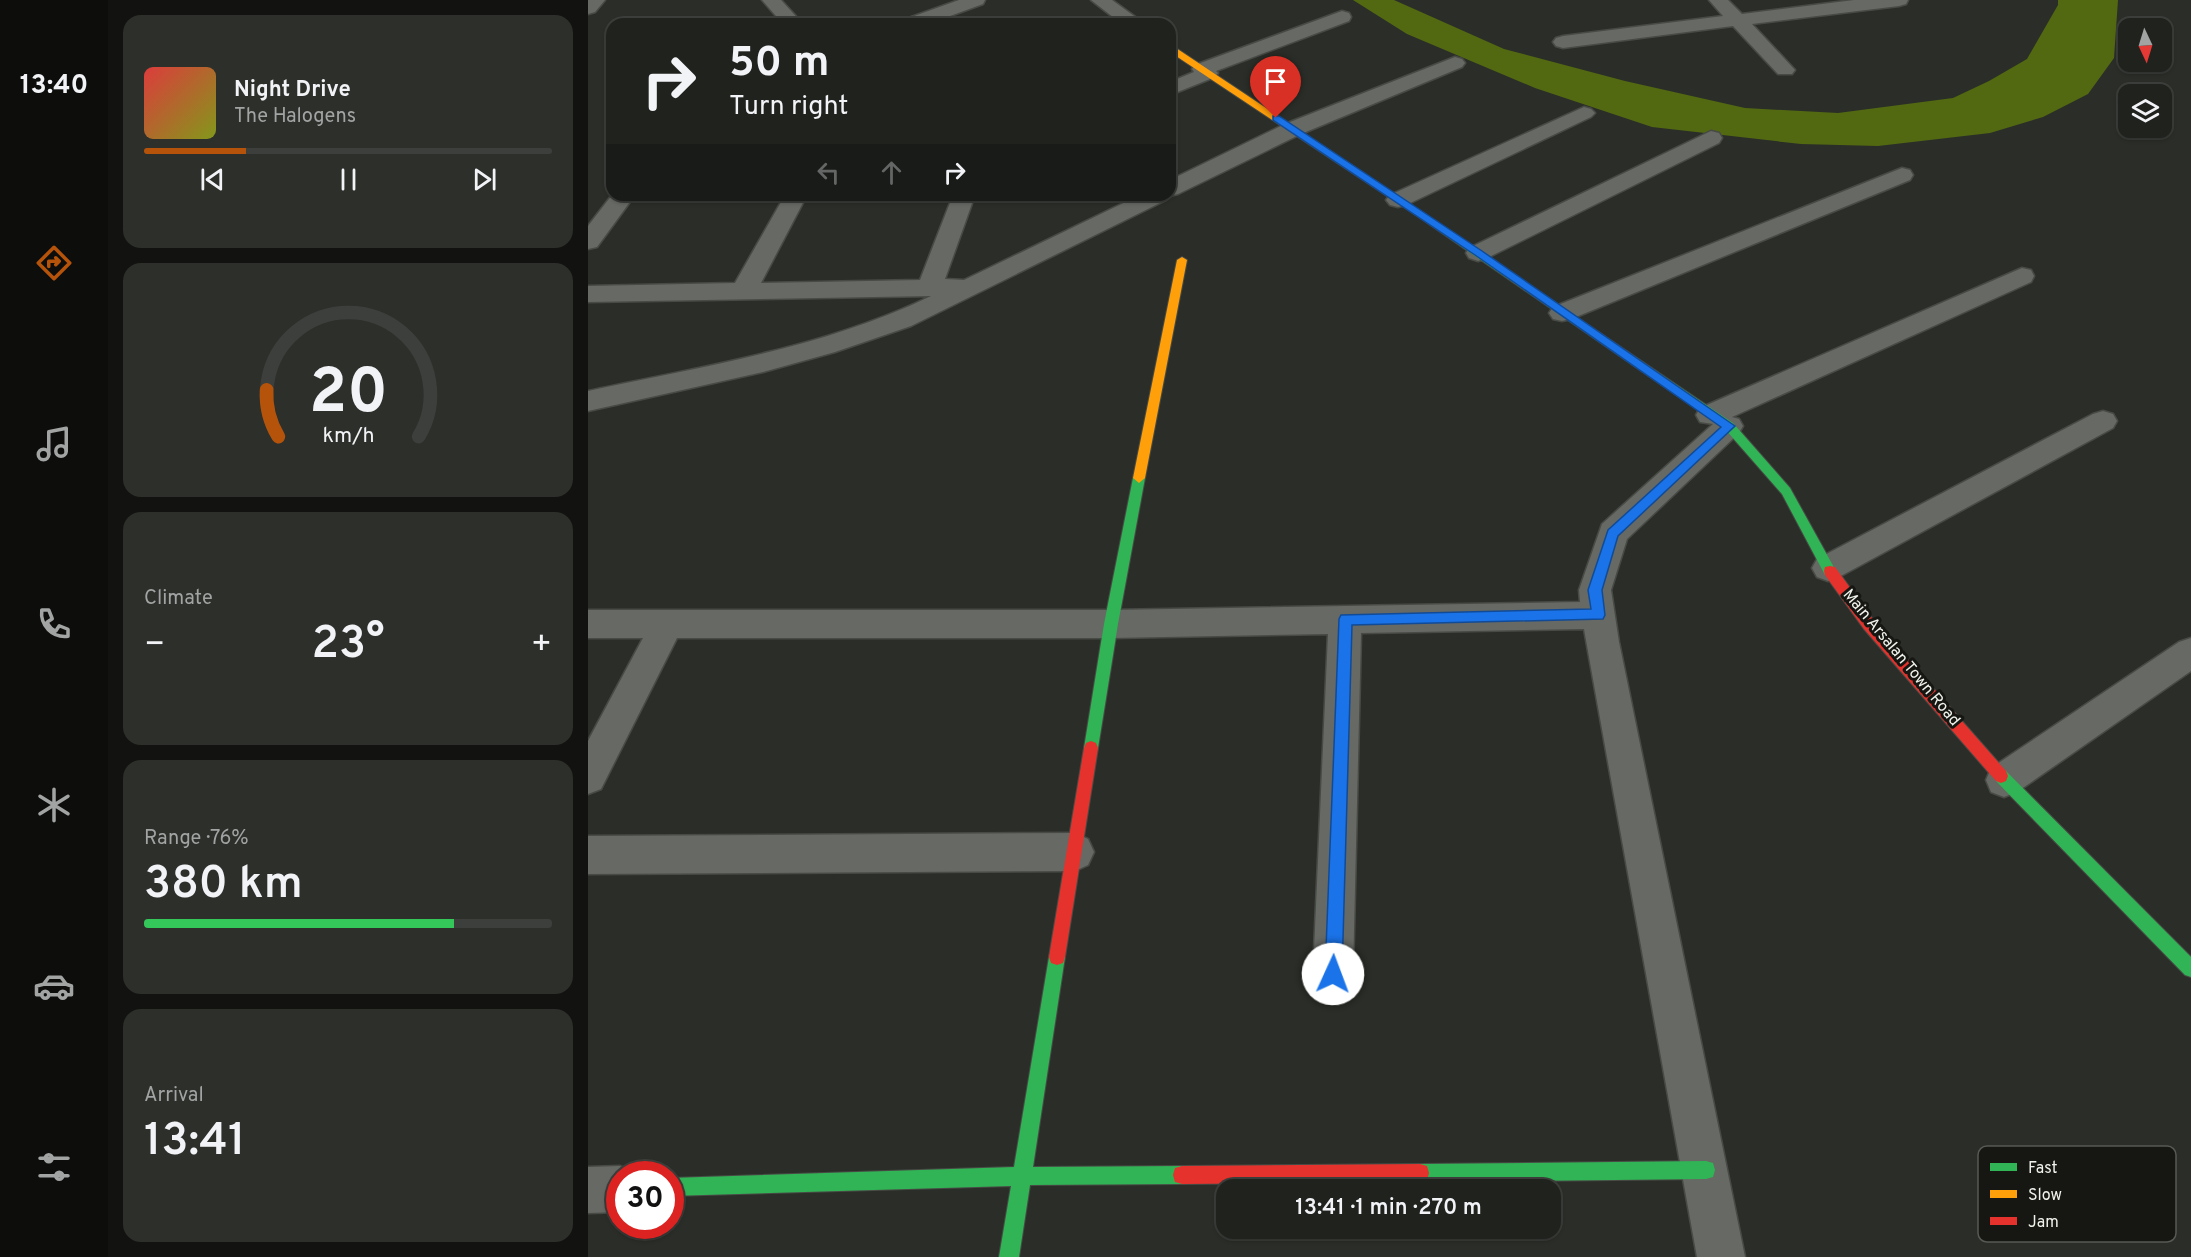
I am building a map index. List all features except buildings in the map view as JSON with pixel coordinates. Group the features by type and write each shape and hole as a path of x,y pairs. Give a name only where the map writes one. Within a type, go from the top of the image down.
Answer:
{"street":[{"path":"588,8 596,0"},
{"path":"926,18 976,0"},
{"path":"1100,0 1126,18"},
{"path":"1718,0 1785,69"},
{"path":"1563,42 1899,0"},
{"path":"775,1 788,18"},
{"path":"1176,86 1205,71 1342,17"},
{"name":"Main Arsalan Town Road","path":"1176,52 1478,253 1720,421 1786,491 1828,568 1869,625 2004,780 2191,969"},
{"path":"1176,186 1293,129 1455,63"},
{"path":"1398,200 1584,113"},
{"path":"1478,253 1711,138"},
{"path":"1562,313 1902,175"},
{"path":"588,242 619,201"},
{"path":"743,292 793,201"},
{"path":"930,287 962,201"},
{"path":"588,401 762,363 826,346 902,320 1146,201"},
{"path":"1010,1257 1111,624 1182,260"},
{"path":"1721,1257 1706,1170 1630,789 1595,590 1613,533 1720,421 2022,276"},
{"path":"588,294 970,287"},
{"path":"1828,568 2103,421"},
{"path":"588,624 1111,624 1598,615"},
{"path":"1333,974 1345,619"},
{"path":"588,777 667,624"},
{"path":"2004,780 2191,652"},
{"path":"588,855 1074,852"},
{"path":"684,1187 1023,1176 1706,1170"},
{"path":"588,1190 606,1189"}],"shaded area":[{"path":"1353,0 1394,0 1504,49 1625,81 1745,108 1838,113 1953,98 2027,59 2058,5 2058,0 2118,0 2114,58 2088,94 2043,117 1990,133 1878,146 1801,144 1652,127 1535,88 1407,34"}],"traffic: fast":[{"path":"1426,218 1729,426 1786,491 1830,571"},
{"path":"1091,748 1111,624 1139,478"},
{"path":"2001,776 2191,969"},
{"path":"1009,1257 1057,957"},
{"path":"1420,1173 1706,1170"},
{"path":"684,1187 1023,1176 1182,1175"}],"traffic: slow":[{"path":"1176,52 1426,218"},
{"path":"1139,478 1182,260"}],"traffic: jam":[{"path":"1830,571 1869,625 2001,776"},
{"path":"1057,957 1091,748"},
{"path":"1182,1175 1420,1173"}],"route":[{"path":"1276,118 1478,253 1729,426 1613,533 1595,590 1598,615 1345,619 1333,974"}]}
